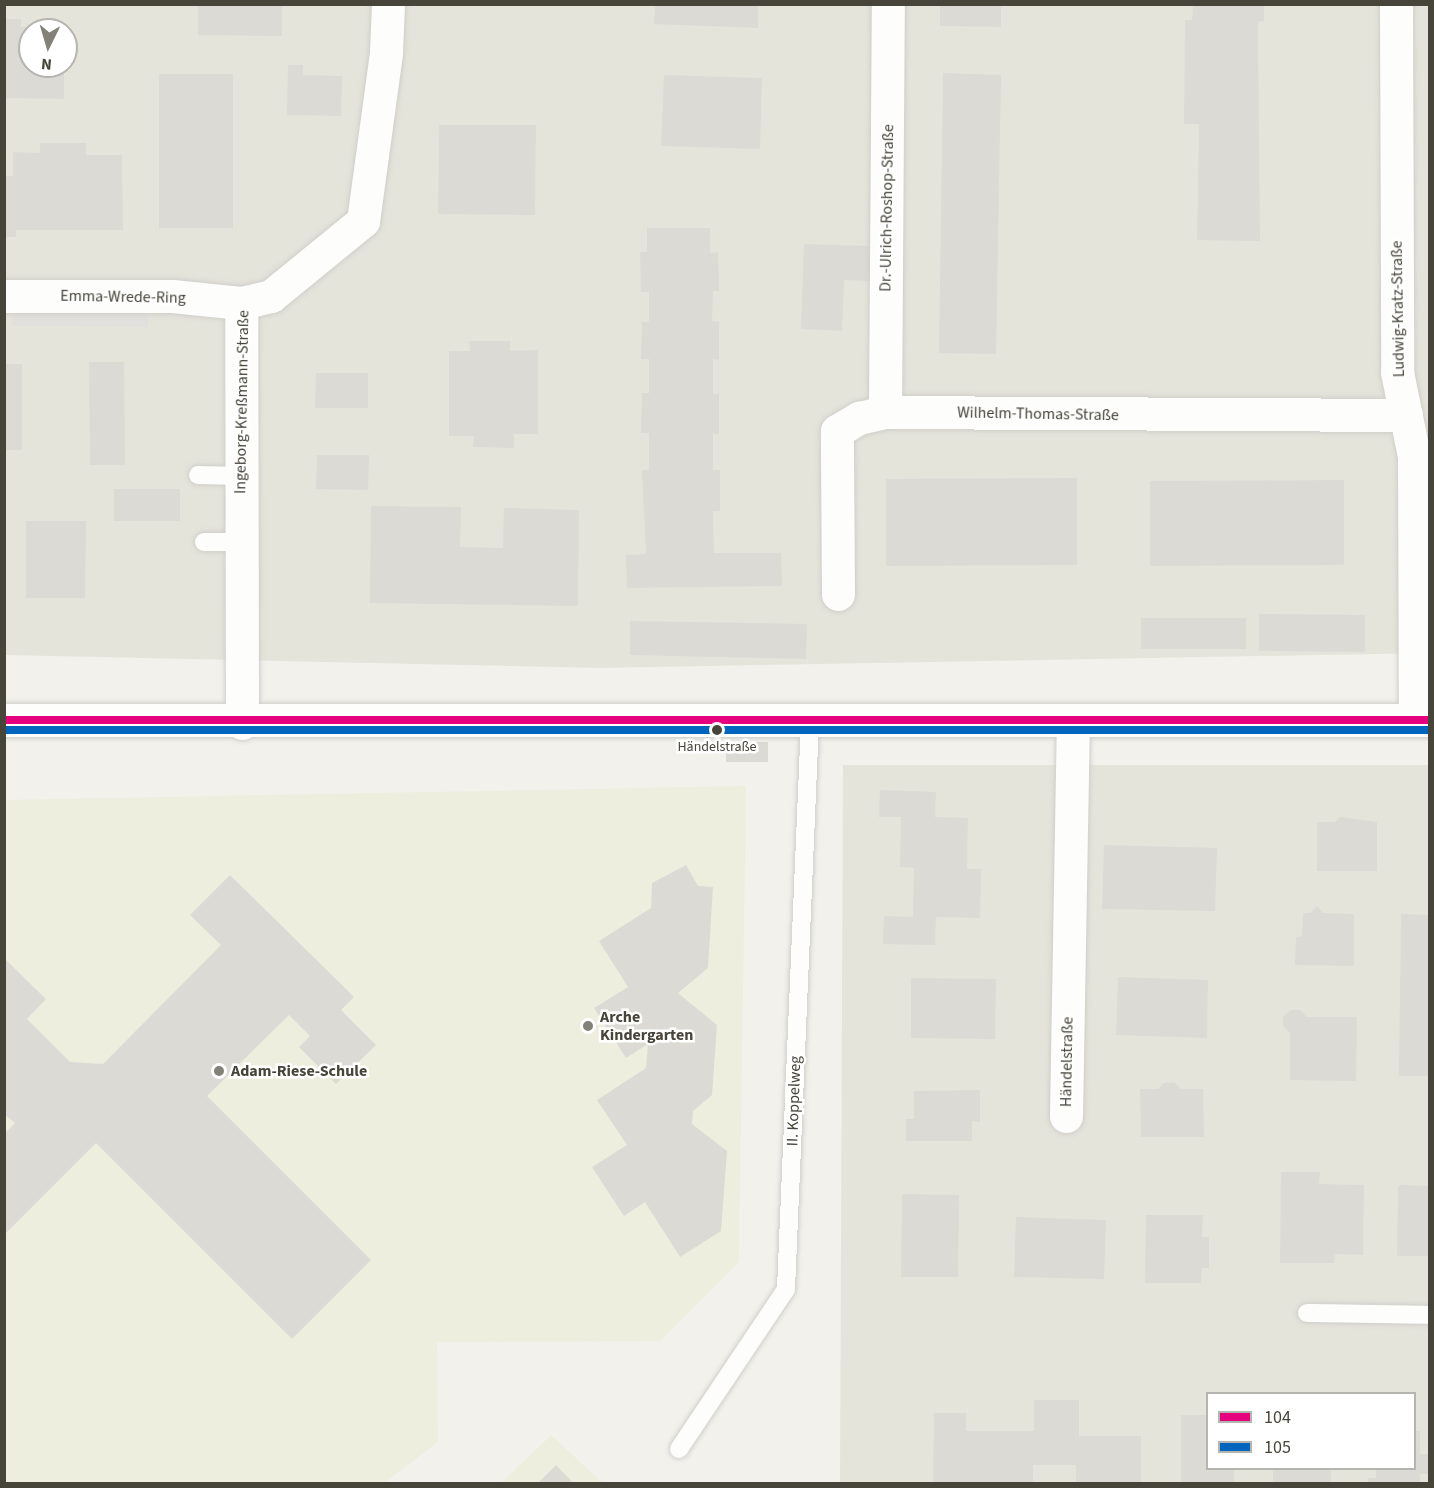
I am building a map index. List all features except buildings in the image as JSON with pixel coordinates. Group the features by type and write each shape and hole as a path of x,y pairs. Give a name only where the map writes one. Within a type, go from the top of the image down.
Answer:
{"street":[{"name":"Ingeborg-Kreßmann-Straße","path":"242,723 241,303 271,296 363,221 386,52 388,4"},
{"name":"Dr.-Ulrich-Roshop-Straße","path":"885,412 888,4"},
{"name":"Ludwig-Kratz-Straße","path":"1396,4 1397,372 1414,456 1422,720"},
{"name":"Emma-Wrede-Ring","path":"4,296 172,296 241,303"},
{"name":"Wilhelm-Thomas-Straße","path":"838,594 837,431 859,418 885,412 1406,415"},
{"path":"4,720 242,723 1422,720"},
{"name":"Händelstraße","path":"1066,1116 1073,721"}],"lane":[{"path":"198,475 241,476"},
{"path":"204,542 241,542"},
{"name":"II. Koppelweg","path":"679,1449 786,1289 810,721"},
{"path":"1307,1313 1430,1315"}],"shaded area":[{"path":"5,5 1429,5 1429,653 601,668 5,655"},
{"path":"12,309 148,309 148,327 12,326"},
{"path":"843,765 1429,765 1429,1483 840,1484"},
{"name":"Adam-Riese-Schule","path":"746,786 739,1262 660,1341 437,1342 438,1442 384,1483 5,1483 4,800"},
{"path":"551,1435 603,1483 500,1484"}],"transit line":[{"name":"104","path":"4,720 1430,720"},
{"name":"105","path":"4,730 1430,730"}],"place":[{"name":"Händelstraße","path":"717,730"},
{"name":"Arche Kindergarten","path":"588,1026"},
{"name":"Adam-Riese-Schule","path":"219,1071"}]}
